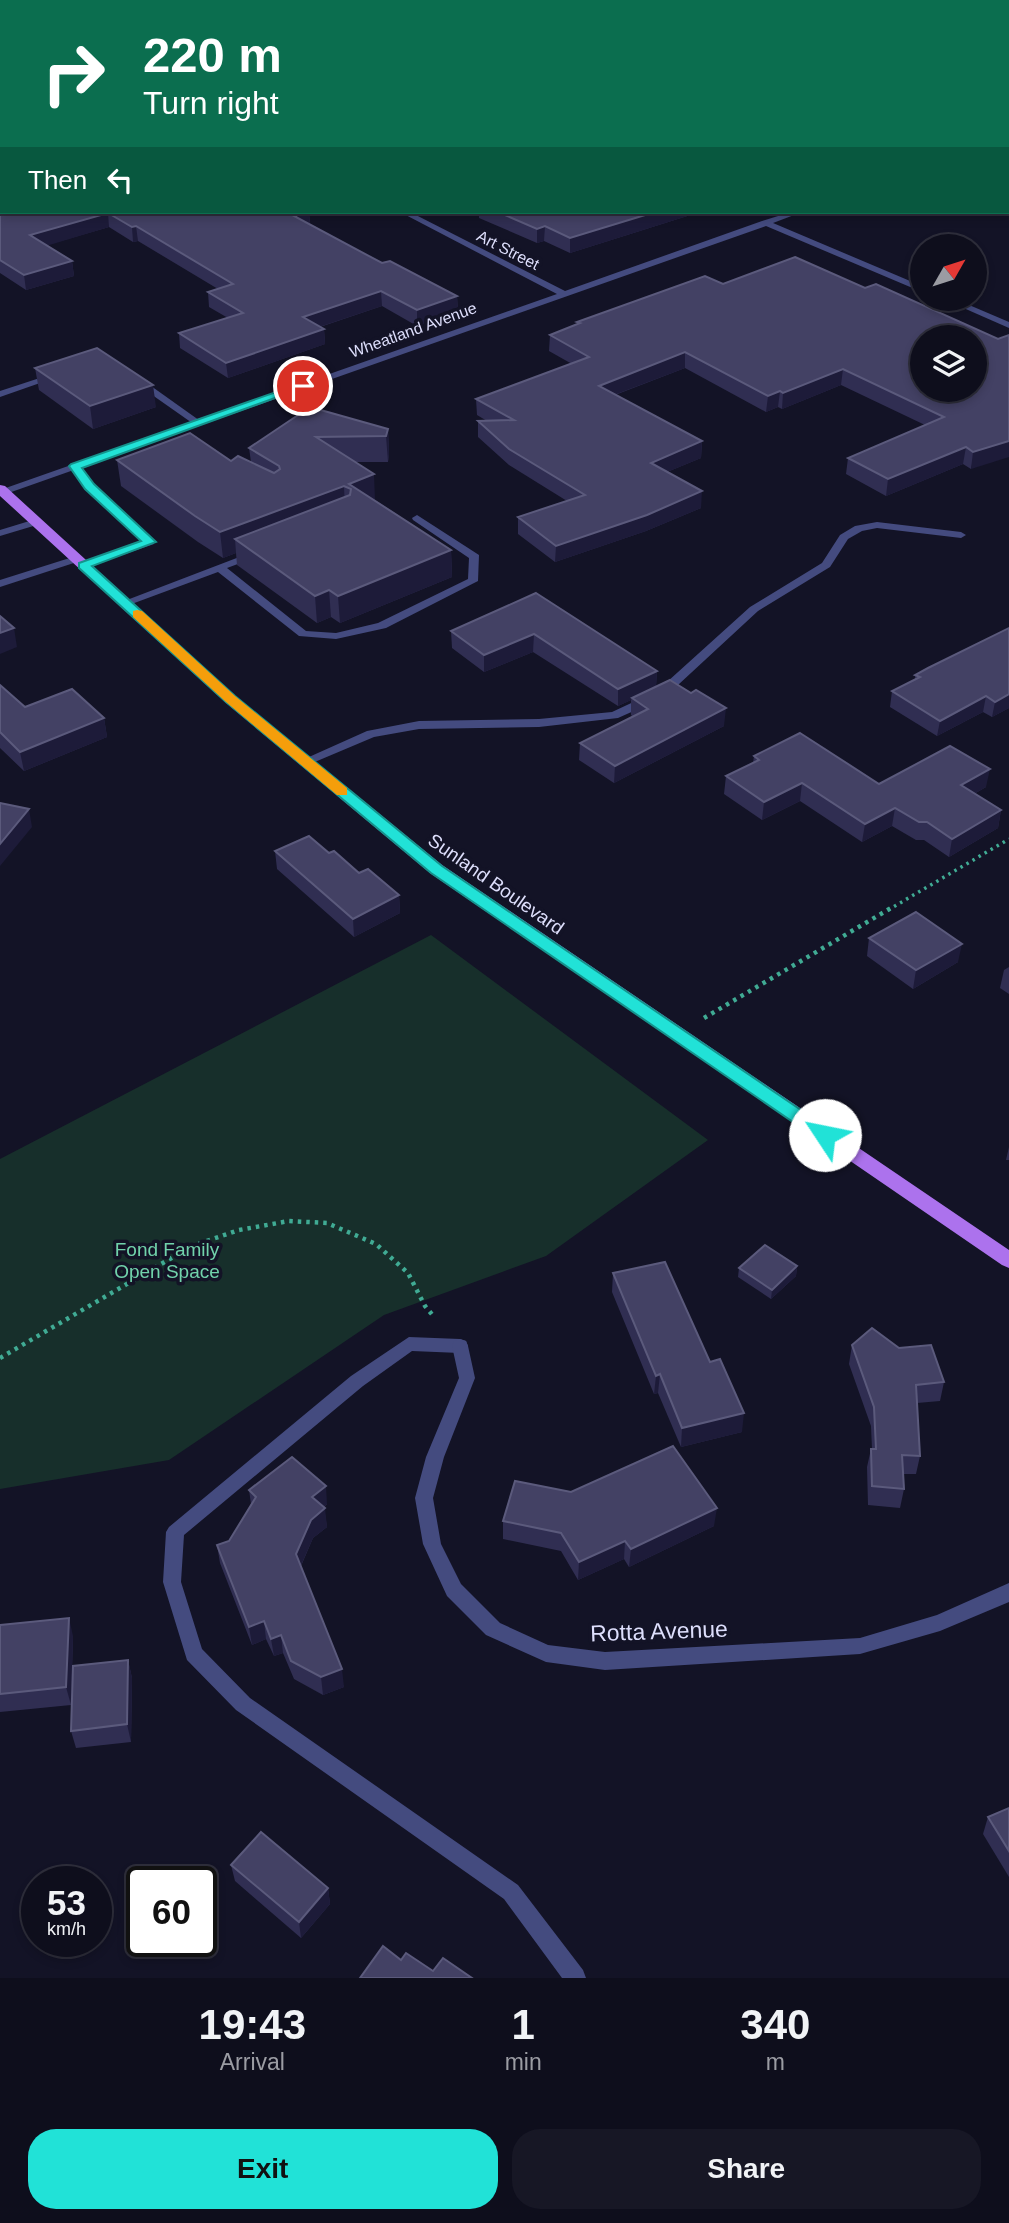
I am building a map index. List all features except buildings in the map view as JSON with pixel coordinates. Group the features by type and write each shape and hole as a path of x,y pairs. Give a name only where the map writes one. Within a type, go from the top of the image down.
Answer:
{"main road":[{"name":"Sunland Boulevard","path":"1,491 230,699 436,869 1009,1260"}],"street":[{"name":"Art Street","path":"408,214 562,293"},
{"name":"Wheatland Avenue","path":"1,491 792,214"},
{"path":"765,223 910,284"},
{"path":"978,312 1009,325"},
{"path":"0,394 64,374"},
{"path":"135,379 198,423"},
{"path":"174,432 184,439"},
{"path":"0,584 150,542 90,486 75,466"},
{"path":"220,568 303,634 336,636 382,626 473,580 475,557 417,518"},
{"path":"0,533 36,522"},
{"path":"306,761 371,734 419,725 538,723 614,715 661,694 754,609 826,565 844,537 859,528 877,525 961,535"},
{"path":"125,603 271,547"},
{"path":"460,1346 410,1344 357,1381 175,1532 172,1582 194,1654 243,1703 511,1892 575,1978"},
{"name":"Rotta Avenue","path":"460,1346 467,1378 435,1457 424,1498 432,1544 454,1590 493,1629 547,1653 606,1661 860,1646 940,1623 1009,1591"}],"path":[{"path":"676,1035 1009,839"},
{"path":"0,1358 192,1246 239,1230 289,1221 327,1223 376,1244 408,1273 425,1306 460,1346"}],"green space":[{"name":"Fond Family Open Space","path":"431,935 708,1140 546,1256 384,1315 169,1460 0,1489 0,1159"}],"slow traffic":[{"path":"137,614 230,699 342,792"}],"route":[{"path":"303,386 75,466 90,486 150,542 83,565 230,699 436,869 825,1135"}]}
